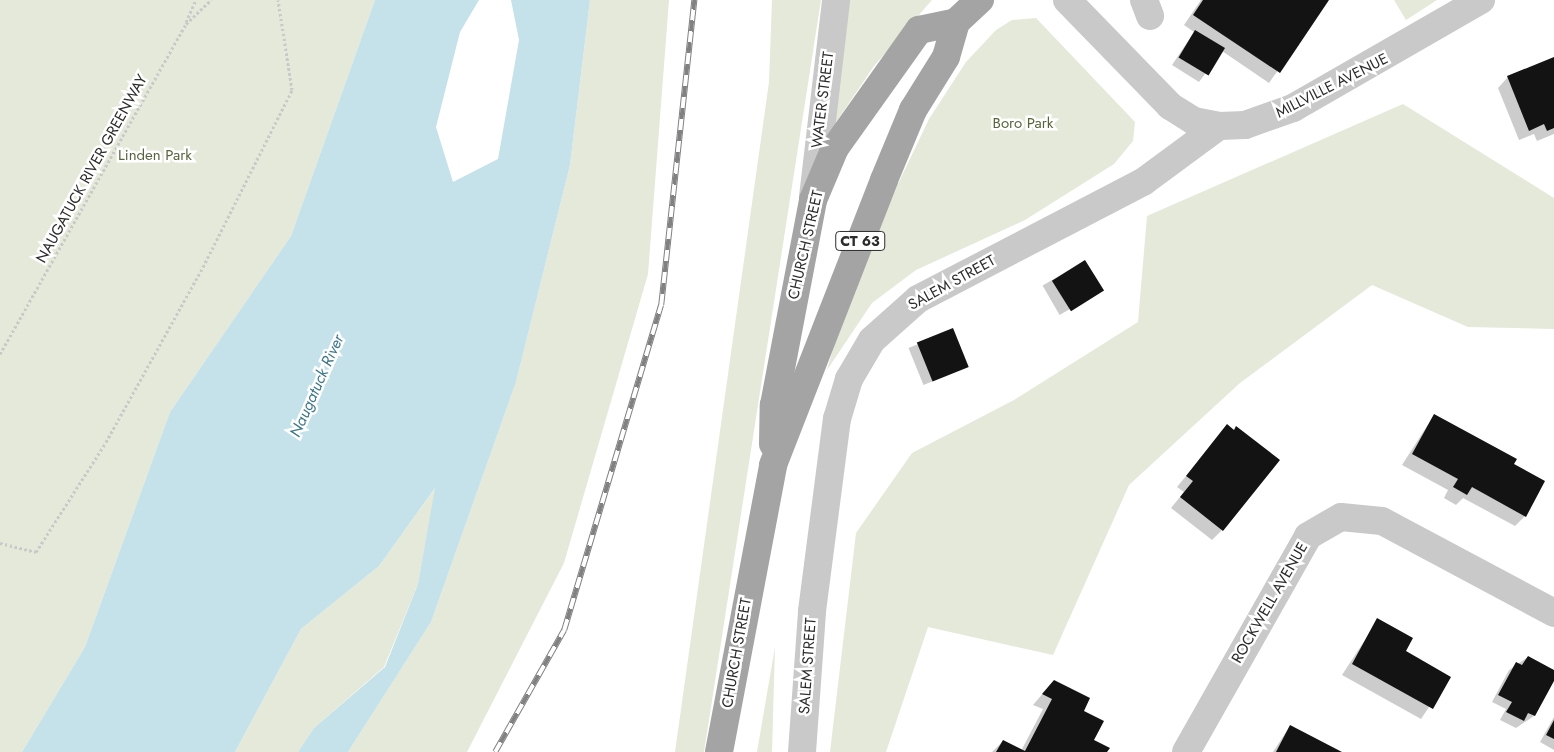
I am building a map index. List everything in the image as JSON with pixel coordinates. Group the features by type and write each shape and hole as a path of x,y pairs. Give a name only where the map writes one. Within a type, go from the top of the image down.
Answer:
{"main road":[{"name":"CHURCH STREET","path":"719,752 772,465 774,405 813,200 834,148 899,54 920,30 956,22 980,0"},
{"name":"CHURCH STREET","path":"772,465 913,110 946,57 956,22"}],"street":[{"name":"WATER STREET","path":"813,200 836,0"},
{"name":"MILLVILLE AVENUE","path":"1067,0 1170,106 1194,121 1219,126 1245,125 1293,108 1481,0"},
{"name":"SALEM STREET","path":"802,752 812,611 837,420 850,379 872,340 918,299 1143,182 1219,126"},
{"name":"ROCKWELL AVENUE","path":"1186,752 1308,536 1342,517 1382,520 1554,612"}],"path":[{"path":"186,24 196,0"},
{"name":"NAUGATUCK RIVER GREENWAY","path":"0,354 186,24 212,0"},
{"path":"0,543 36,552 106,442 203,267 292,90 278,0"}],"green space":[{"name":"Linden Park","path":"0,0 375,0 291,236 170,412 85,647 22,752 0,752"},
{"path":"590,0 669,0 648,274 564,563 467,752 348,752 431,622 516,382 570,165"},
{"path":"772,0 821,0 704,752 675,752 769,82"},
{"path":"848,0 932,0 874,66 830,131"},
{"path":"1394,0 1437,0 1406,20"},
{"name":"Boro Park","path":"1036,18 1135,122 1133,141 1114,164 1025,220 916,270 872,303 827,370 855,274 929,119 966,62 996,30 1012,20"},
{"path":"1403,104 1554,198 1554,329 1468,327 1372,285 1240,383 1129,485 1053,655 928,627 886,752 830,752 856,533 912,453 1014,400 1138,322 1147,216"},
{"path":"436,487 418,584 384,667 314,728 298,752 235,752 301,629 379,566"},
{"path":"775,647 772,752 757,752"}],"water":[{"name":"Naugatuck River","path":"375,0 479,0 460,32 436,127 453,182 498,159 519,40 511,0 590,0 570,165 516,382 431,622 348,752 298,752 314,728 385,667 418,584 435,488 379,566 301,629 235,752 22,752 85,647 170,412 291,236"}],"building":[{"path":"1203,0 1329,0 1280,73 1193,15"},
{"path":"1195,30 1225,48 1209,75 1179,57"},
{"path":"1554,57 1554,128 1547,131 1544,124 1529,131 1507,76"},
{"path":"1085,260 1104,291 1071,311 1052,281"},
{"path":"953,328 969,367 933,382 917,343"},
{"path":"1434,414 1517,459 1514,464 1545,481 1526,517 1472,487 1467,495 1453,487 1458,479 1412,454"},
{"path":"1227,424 1234,430 1236,426 1280,460 1223,531 1180,497 1193,481 1186,476"},
{"path":"1377,618 1413,638 1406,651 1451,677 1433,709 1352,664"},
{"path":"1528,656 1554,670 1554,681 1535,716 1528,713 1524,721 1506,712 1512,702 1498,695 1516,662 1522,665"},
{"path":"1054,680 1090,698 1084,711 1104,721 1094,740 1110,748 1107,752 996,752 1003,740 1025,751 1052,699 1042,694"},
{"path":"1554,720 1554,739 1546,735"},
{"path":"1290,725 1342,752 1276,752"}],"railway":[{"path":"495,752 564,630 661,305 694,0"}]}
